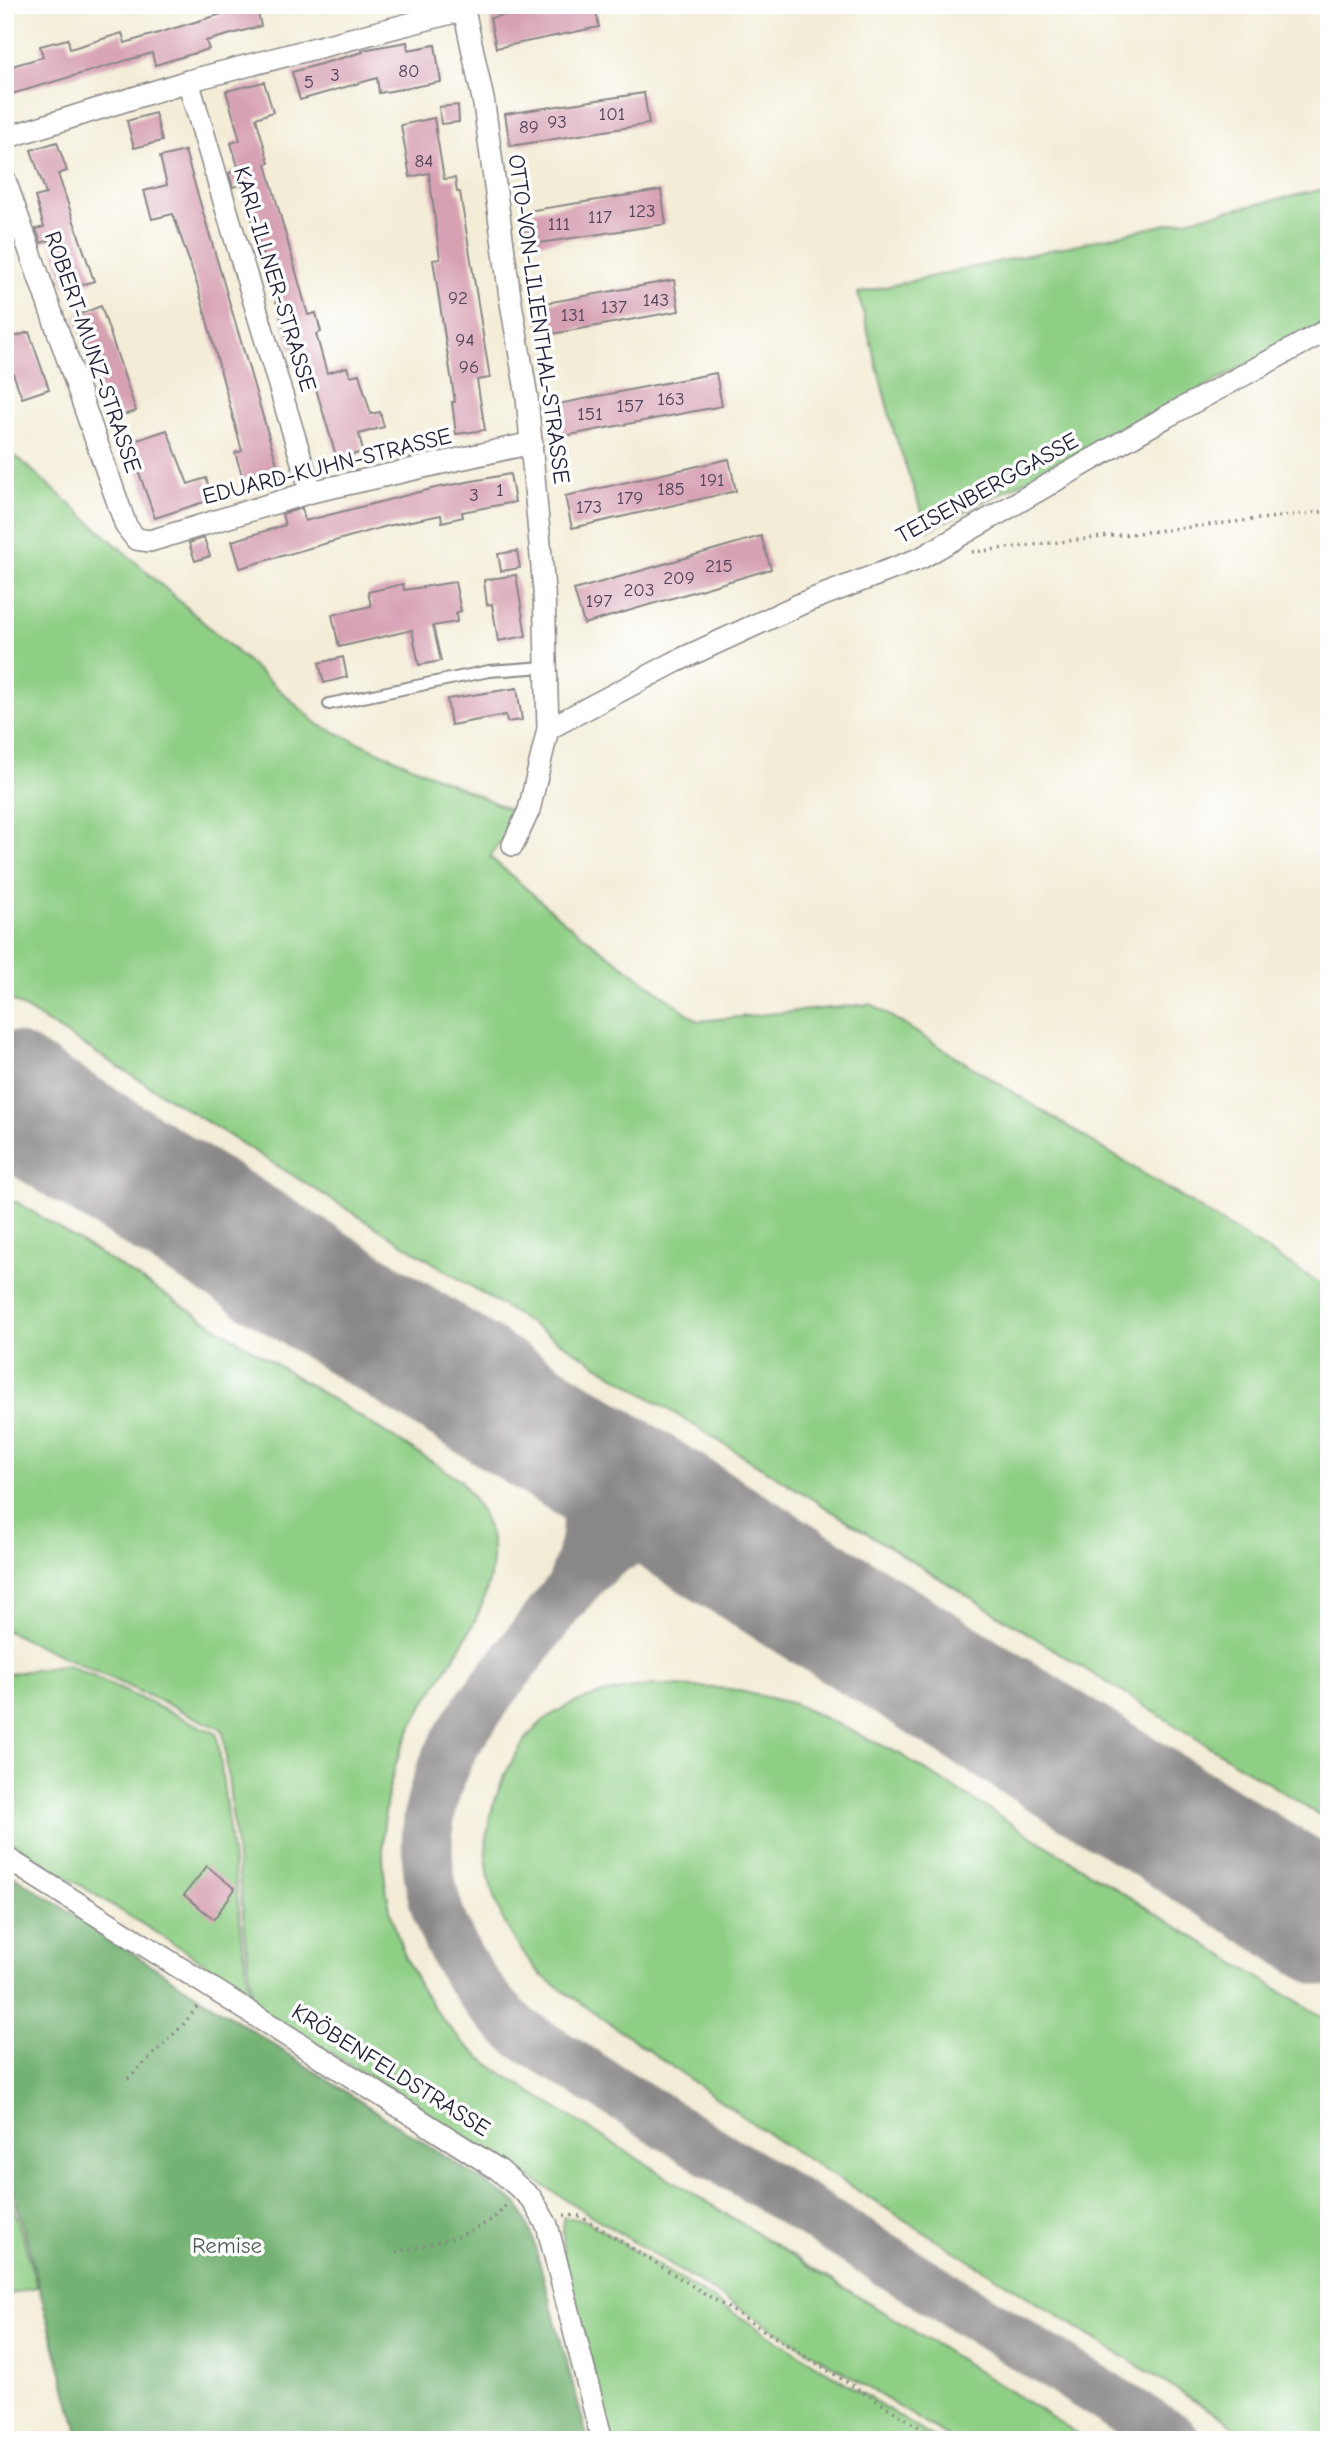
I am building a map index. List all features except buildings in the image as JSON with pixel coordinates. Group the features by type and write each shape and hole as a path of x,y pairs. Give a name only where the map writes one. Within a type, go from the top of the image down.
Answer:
{"street":[{"path":"5,138 188,81 463,8"},
{"name":"OTTO-VON-LILIENTHAL-STRASSE","path":"463,8 484,104 532,443 544,590 544,667 548,729 529,810 513,845"},
{"name":"KARL-ILLNER-STRASSE","path":"188,81 311,492"},
{"name":"ROBERT-MUNZ-STRASSE","path":"5,180 126,526 136,539"},
{"name":"TEISENBERGGASSE","path":"548,729 677,661 805,602 921,558 1166,417 1329,329"},
{"name":"EDUARD-KUHN-STRASSE","path":"136,539 150,541 311,492 532,443"},
{"name":"KRÖBENFELDSTRASSE","path":"5,1857 499,2170 531,2199 547,2225 602,2440"}],"lane":[{"path":"329,704 489,671 544,667"}],"path":[{"path":"962,554 1329,511"},
{"path":"128,2079 183,2026 211,1987"},
{"path":"396,2252 450,2239 499,2216 517,2186"},
{"path":"541,2214 580,2216 940,2440"}],"green space":[{"path":"1329,188 1329,320 1126,430 928,530 894,432 858,293"},
{"path":"16,456 319,725 520,814 490,857 566,923 698,1021 871,1004 1329,1289 1329,1821 5,996 5,471"},
{"path":"17,1202 461,1480 483,1516 492,1546 489,1581 472,1626 420,1711 394,1770 385,1810 383,1851 387,1892 396,1932 411,1970 432,2005 458,2037 504,2075 1088,2440 952,2440 253,2005 223,1730 5,1630 5,1203"},
{"path":"68,1665 217,1734 249,1991 5,1838 5,1674"},
{"path":"656,1685 731,1689 795,1704 898,1753 1329,2021 1329,2440 1257,2440 778,2141 541,1975 509,1930 490,1883 487,1833 503,1780 524,1742 553,1714 581,1700"},
{"name":"Remise","path":"5,1870 518,2204 531,2232 588,2440 80,2440 5,2160"},
{"path":"5,2175 37,2287 5,2296"},
{"path":"563,2217 587,2221 937,2440 612,2440 563,2254"}],"taxiway":[{"path":"549,1435 574,1475 586,1508 585,1543 571,1589"},
{"path":"708,1535 639,1539 614,1550 598,1561 553,1610 462,1733 437,1783 429,1822 428,1861 434,1900 448,1937 467,1973 492,2005 521,2033 1175,2440"}],"runway":[{"path":"5,1095 1329,1922"}]}
